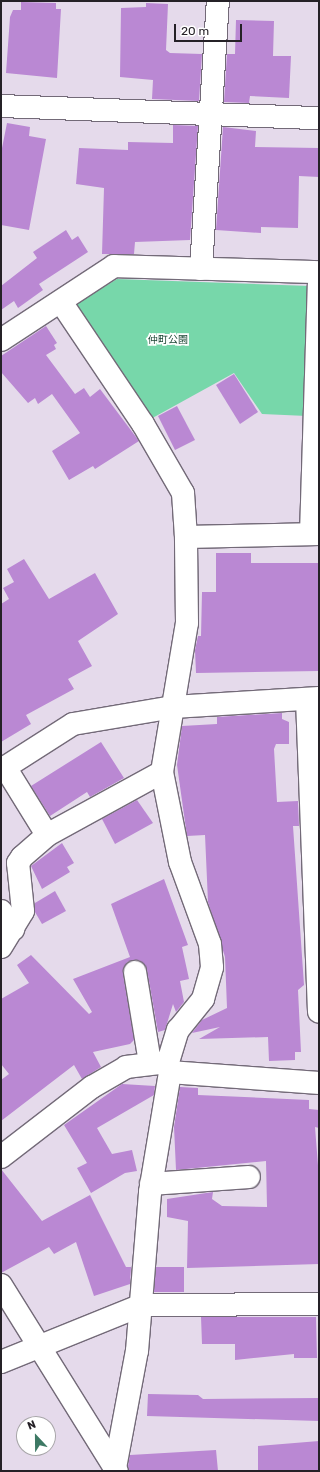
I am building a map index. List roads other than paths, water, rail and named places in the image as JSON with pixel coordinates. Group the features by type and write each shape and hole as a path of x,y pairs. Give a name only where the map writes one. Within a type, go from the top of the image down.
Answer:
{"street":[{"path":"201,269 213,113 218,1"},
{"path":"1,106 319,118"},
{"path":"1,340 114,266 319,272"},
{"path":"186,537 315,534 319,285"},
{"path":"61,302 143,424 183,493 186,537 187,623 162,772 180,862 210,944 212,967 203,999 178,1030 163,1066 151,1184 142,1305 116,1470"},
{"path":"47,835 3,769 73,724 173,707 313,699 319,1012"},
{"path":"1,947 23,911 18,863 47,835 162,772"},
{"path":"1,911 13,929"},
{"path":"134,972 163,1066"},
{"path":"1,1157 92,1087 126,1067 163,1066 319,1083"},
{"path":"151,1184 249,1177"},
{"path":"1,1285 38,1347 116,1470"},
{"path":"1,1362 142,1305 319,1304"}],"park label":[{"name":"仲町公園","path":"168,341"}]}
